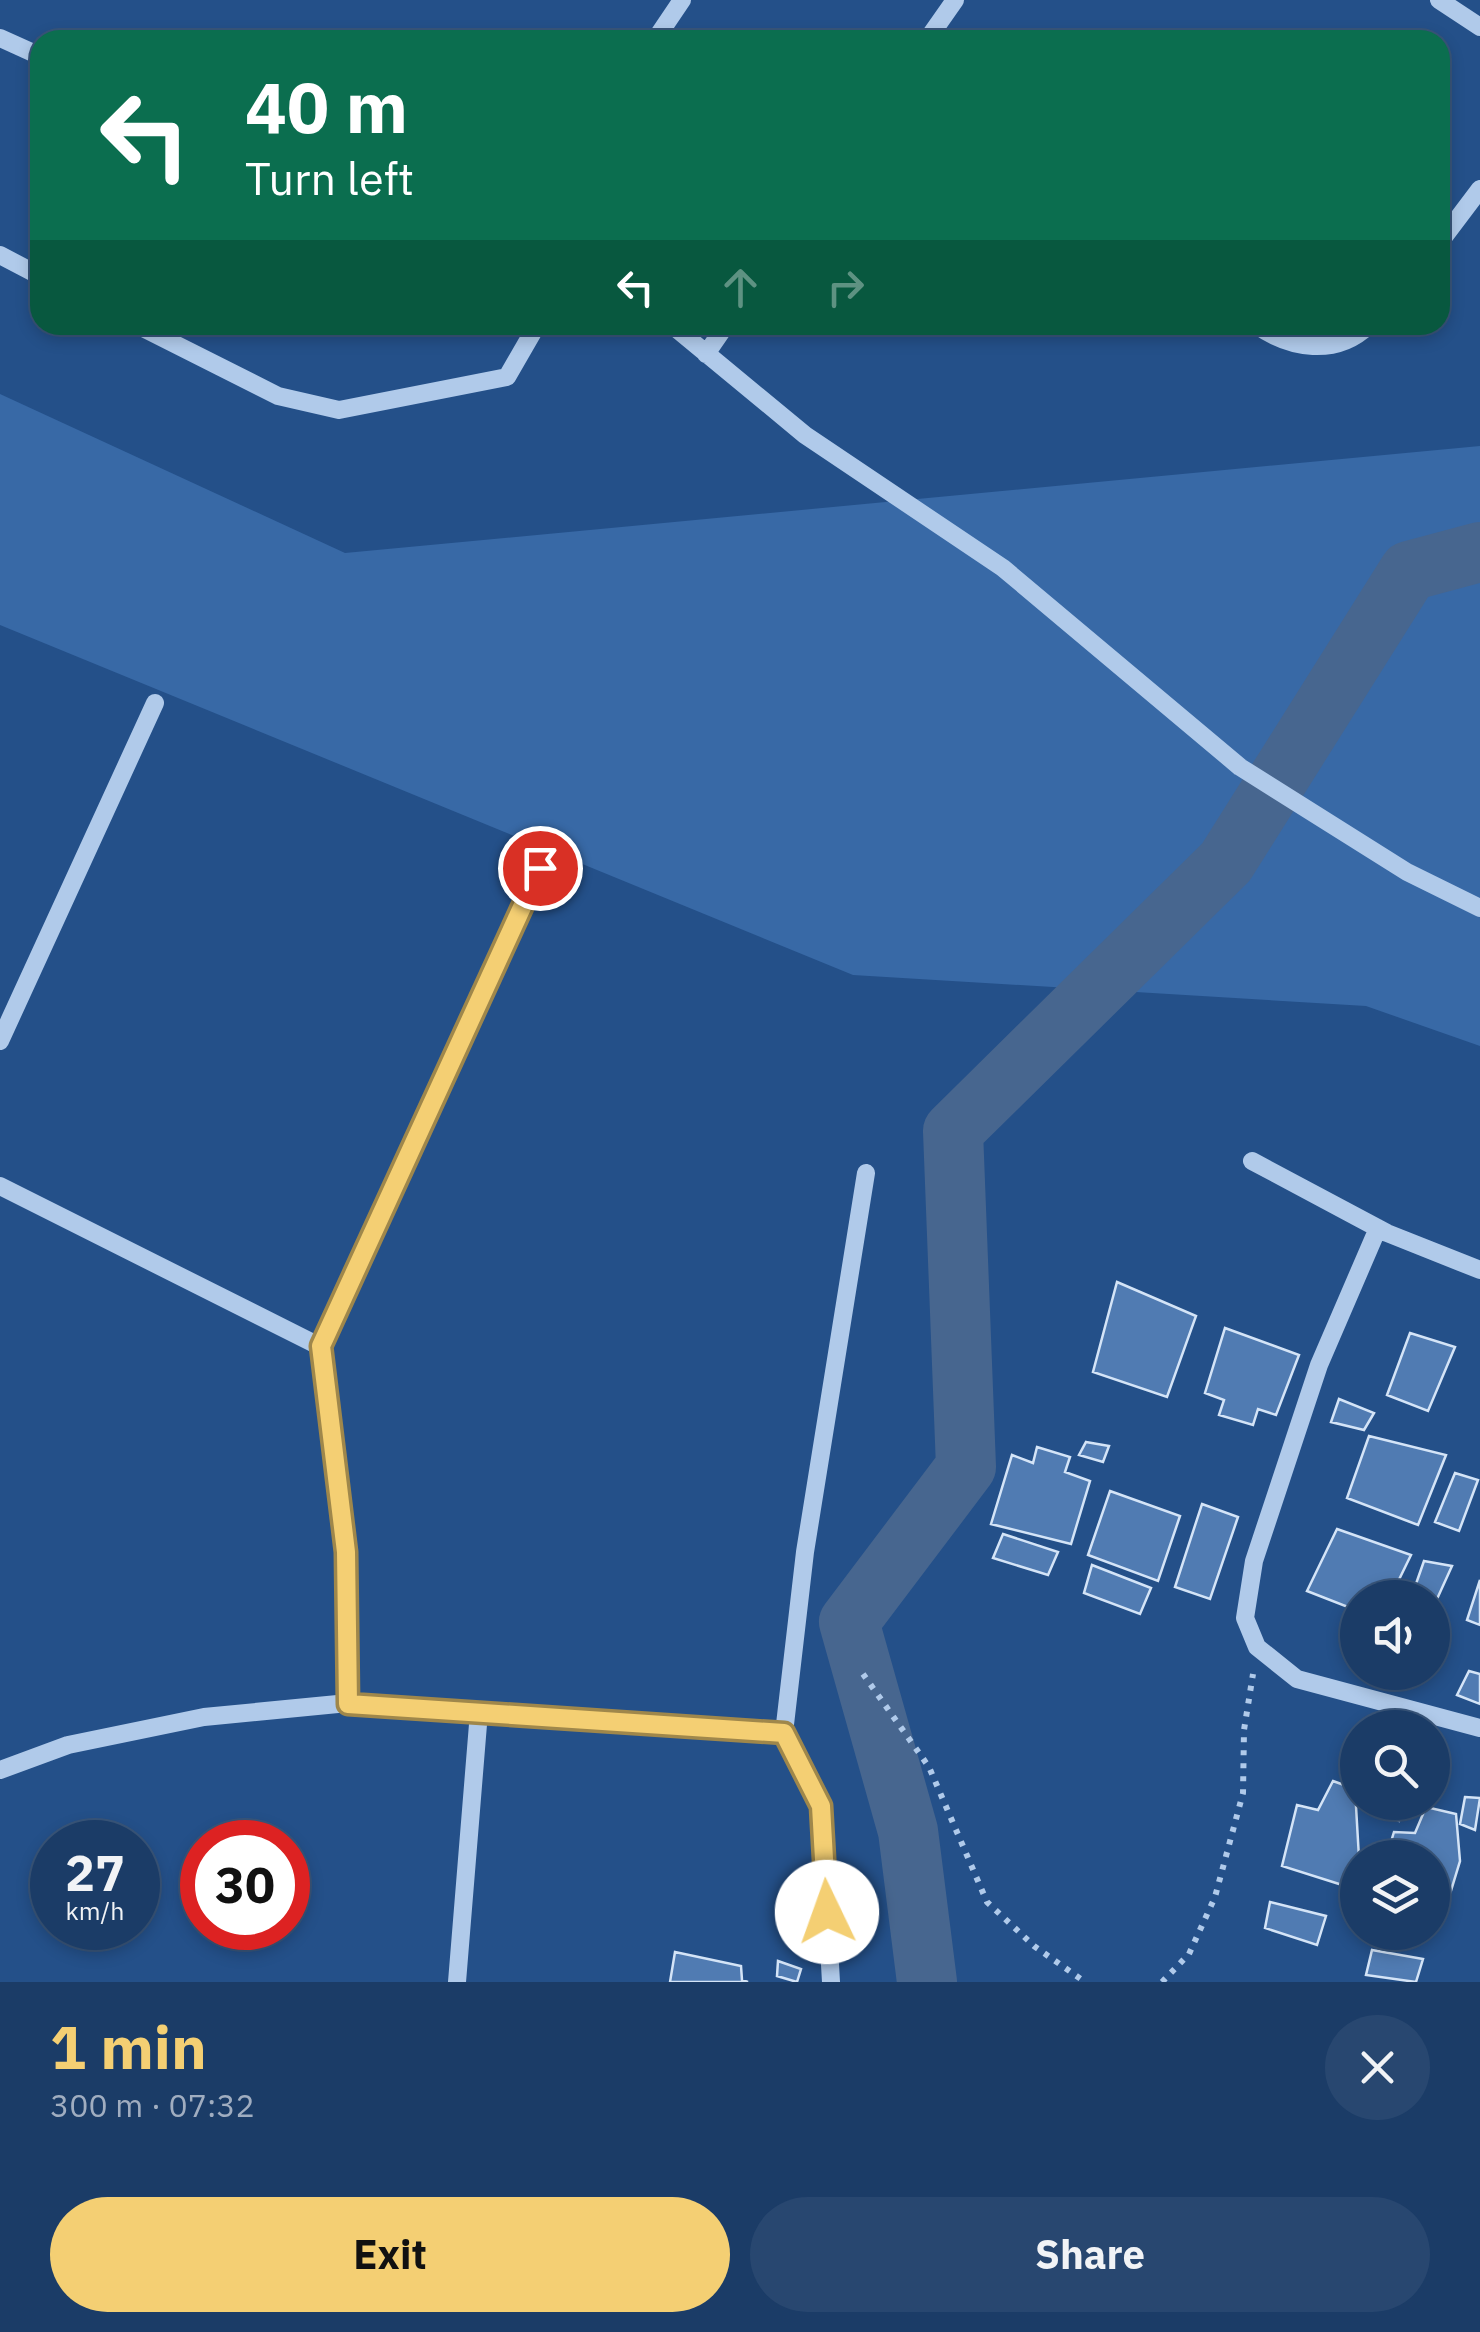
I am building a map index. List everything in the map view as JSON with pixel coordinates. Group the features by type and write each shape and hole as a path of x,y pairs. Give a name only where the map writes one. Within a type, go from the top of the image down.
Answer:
{"street":[{"path":"662,30 682,0"},
{"path":"934,30 954,0"},
{"path":"1440,0 1480,27"},
{"path":"0,38 30,52"},
{"path":"1450,229 1480,189"},
{"path":"0,255 30,271"},
{"path":"157,335 278,396 340,410 507,377 531,335"},
{"path":"684,335 805,436 1002,568 1240,767 1408,872 1480,908"},
{"path":"706,354 719,335"},
{"path":"1270,335 1280,342 1317,348 1346,335"},
{"path":"0,1041 155,703"},
{"path":"348,1704 346,1552 321,1346 540,868"},
{"path":"1252,1160 1378,1228 1480,1270"},
{"path":"830,1982 821,1806 784,1733 805,1552 866,1173"},
{"path":"0,1186 321,1346"},
{"path":"1378,1228 1319,1365 1254,1561 1245,1618 1257,1647 1298,1679 1480,1728"},
{"path":"0,1770 68,1745 204,1717 348,1704 784,1733"},
{"path":"457,1982 479,1712"}],"path":[{"path":"1162,1982 1189,1954 1215,1896 1243,1793 1244,1730 1257,1647"},
{"path":"863,1674 929,1767 988,1902 1034,1946 1086,1982"}],"shaded area":[{"path":"0,394 345,553 1480,446 1480,1046 1366,1006 853,975 0,625"}],"building":[{"path":"1117,1282 1196,1316 1167,1397 1093,1372"},
{"path":"1225,1328 1299,1355 1276,1415 1258,1409 1253,1425 1219,1415 1224,1400 1205,1393"},
{"path":"1410,1333 1455,1347 1428,1411 1387,1395"},
{"path":"1339,1399 1374,1413 1364,1430 1331,1422"},
{"path":"1369,1436 1446,1455 1418,1525 1347,1498"},
{"path":"1086,1442 1109,1446 1103,1462 1079,1455"},
{"path":"1037,1447 1070,1457 1065,1472 1090,1481 1071,1544 991,1524 1012,1455 1033,1463"},
{"path":"1455,1473 1478,1480 1459,1531 1435,1522"},
{"path":"1110,1491 1180,1516 1158,1581 1088,1555"},
{"path":"1202,1504 1238,1517 1210,1599 1175,1587"},
{"path":"1337,1529 1411,1555 1399,1580 1340,1580 1340,1604 1307,1591"},
{"path":"1003,1534 1058,1552 1048,1575 993,1558"},
{"path":"1424,1561 1452,1566 1446,1580 1417,1580"},
{"path":"1092,1565 1151,1588 1140,1614 1084,1593"},
{"path":"1480,1580 1480,1625 1467,1620"},
{"path":"1469,1671 1480,1674 1480,1704 1457,1695"},
{"path":"1333,1781 1340,1784 1340,1820 1357,1820 1358,1840 1340,1840 1340,1884 1282,1866 1297,1805 1318,1810"},
{"path":"1465,1797 1480,1798 1475,1830 1460,1824"},
{"path":"1450,1813 1456,1814 1460,1861 1450,1894 1450,1840 1392,1840 1394,1832 1415,1833 1420,1820 1450,1820"},
{"path":"1270,1902 1326,1916 1317,1945 1265,1928"},
{"path":"1372,1950 1423,1959 1416,1982 1366,1975"},
{"path":"675,1952 741,1966 742,1980 748,1982 670,1982"},
{"path":"778,1961 801,1969 797,1982 777,1976"}],"waterway":[{"path":"927,1982 908,1831 849,1622 966,1467 953,1131 1226,862 1409,571 1480,552"}],"route":[{"path":"540,868 321,1346 346,1552 348,1704 784,1733 821,1806 827,1912"}]}
